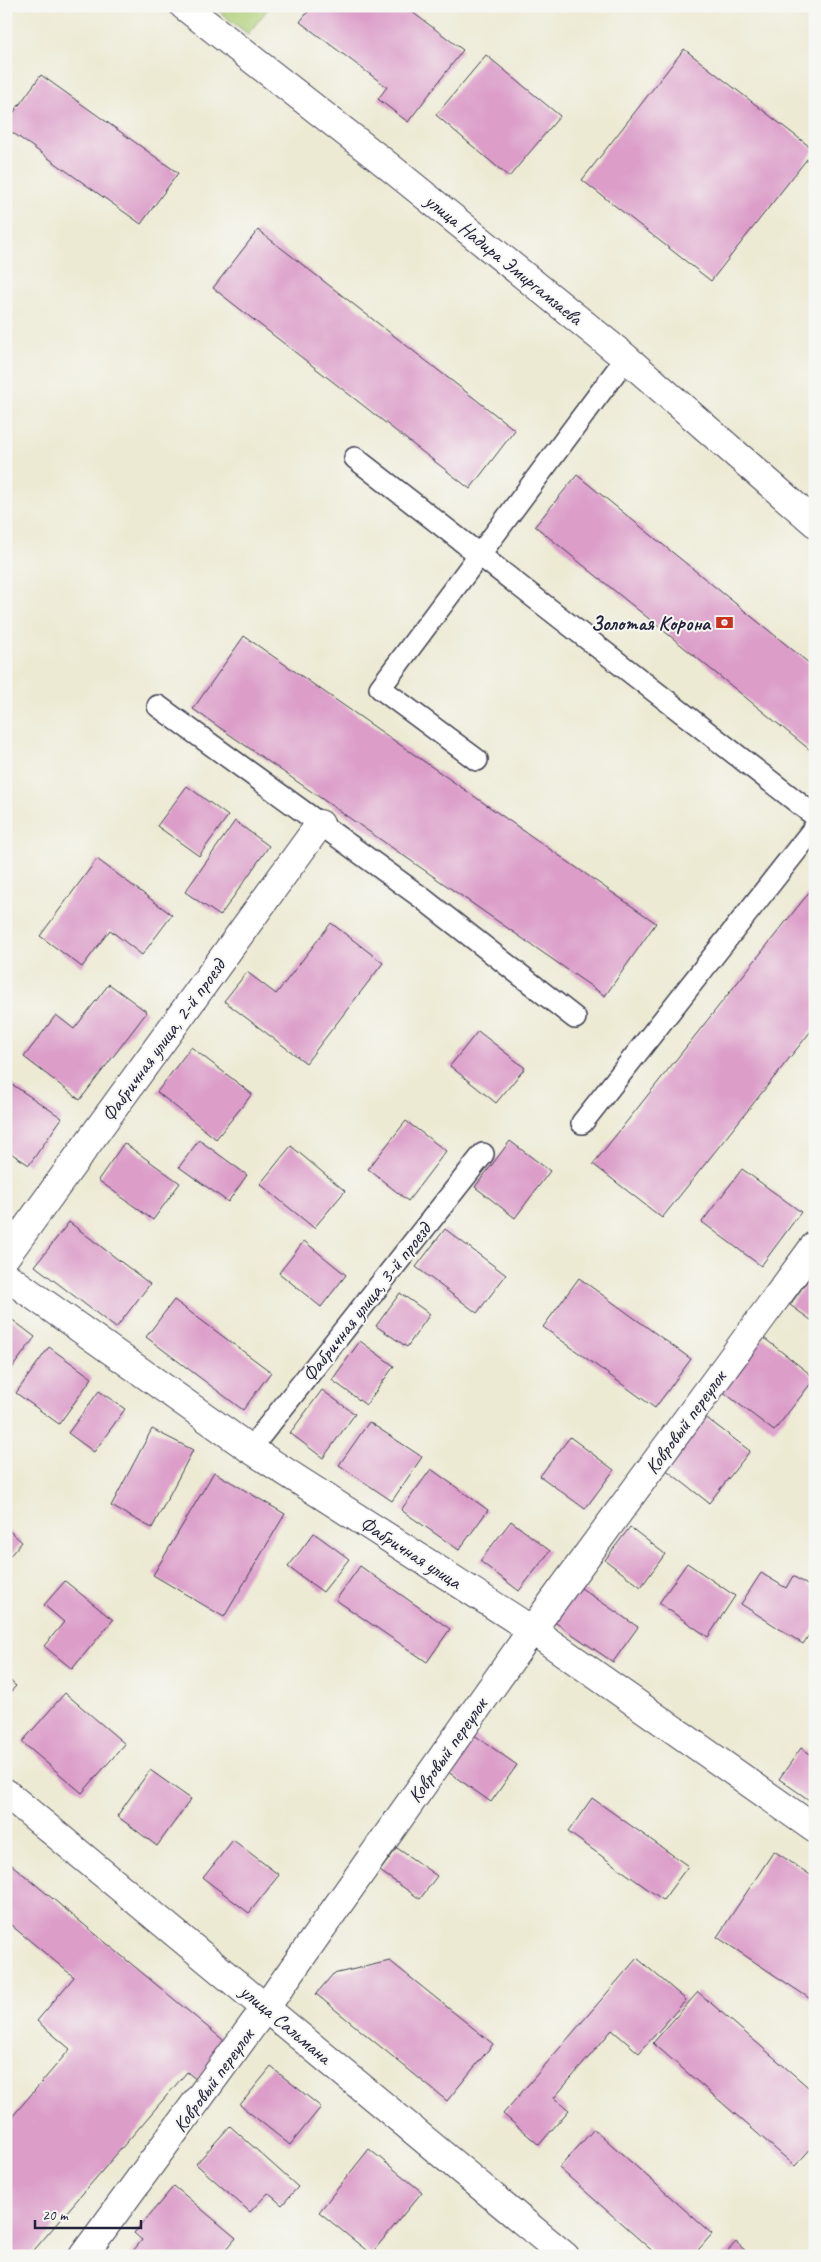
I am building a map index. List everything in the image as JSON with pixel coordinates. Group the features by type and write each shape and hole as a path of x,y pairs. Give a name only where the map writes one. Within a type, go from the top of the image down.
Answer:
{"street":[{"name":"улица Надира Эмиргамзаева","path":"184,6 381,160 626,358 815,523"},
{"name":"Фабричная улица, 2-й проезд","path":"6,1256 320,824"},
{"name":"Ковровый переулок","path":"83,2256 266,2007 532,1630 815,1245"},
{"name":"Фабричная улица","path":"6,1276 250,1449 532,1630 815,1829"},
{"name":"улица Сальмана","path":"6,1793 565,2256"}],"lane":[{"path":"477,760 380,688 626,358"},
{"path":"356,458 815,816"},
{"path":"158,706 422,898 575,1018"},
{"path":"582,1123 815,827"},
{"name":"Фабричная улица, 3-й проезд","path":"250,1449 483,1154"}],"green space":[{"path":"212,6 270,6 248,34"}],"building":[{"path":"312,6 404,6 463,50 408,122 378,99 387,87 300,22"},
{"path":"684,49 814,150 711,281 582,180"},
{"path":"486,55 560,116 509,177 436,115"},
{"path":"41,75 178,173 141,224 6,128 6,123"},
{"path":"258,230 515,430 470,489 213,288"},
{"path":"577,475 815,668 815,754 535,526"},
{"path":"244,636 656,923 605,996 193,709"},
{"path":"187,786 228,816 199,856 157,826"},
{"path":"235,821 269,846 220,916 185,892"},
{"path":"97,859 172,915 142,955 110,930 82,967 40,936"},
{"path":"815,885 815,1026 662,1218 593,1164"},
{"path":"331,923 383,963 306,1063 224,1001 247,972 276,994"},
{"path":"109,984 147,1012 80,1100 24,1057 56,1015 74,1029"},
{"path":"478,1031 525,1068 496,1103 450,1066"},
{"path":"191,1047 252,1094 216,1139 157,1092"},
{"path":"10,1083 62,1118 29,1165 6,1150 6,1088"},
{"path":"406,1121 446,1151 408,1201 368,1169"},
{"path":"199,1140 247,1175 228,1202 179,1167"},
{"path":"510,1141 550,1171 515,1218 475,1187"},
{"path":"124,1143 180,1183 153,1220 98,1180"},
{"path":"291,1146 345,1191 314,1228 260,1184"},
{"path":"742,1169 801,1212 761,1266 702,1222"},
{"path":"69,1222 150,1284 116,1328 35,1266"},
{"path":"445,1229 506,1275 477,1313 416,1267"},
{"path":"304,1241 346,1275 321,1307 279,1273"},
{"path":"815,1270 815,1323 790,1305"},
{"path":"579,1278 691,1359 655,1408 543,1327"},
{"path":"400,1293 430,1314 407,1347 376,1326"},
{"path":"174,1300 271,1372 243,1410 146,1337"},
{"path":"6,1315 35,1337 6,1376"},
{"path":"764,1338 815,1378 774,1431 722,1391"},
{"path":"360,1341 394,1366 366,1405 332,1380"},
{"path":"49,1347 92,1378 59,1424 16,1393"},
{"path":"322,1390 355,1414 323,1458 290,1433"},
{"path":"99,1391 125,1409 94,1452 68,1433"},
{"path":"704,1416 750,1451 709,1503 664,1468"},
{"path":"369,1422 422,1457 392,1501 339,1465"},
{"path":"152,1429 193,1450 152,1528 111,1506"},
{"path":"570,1437 614,1470 585,1509 540,1476"},
{"path":"431,1469 488,1510 459,1550 401,1510"},
{"path":"214,1472 285,1514 224,1617 153,1575"},
{"path":"511,1521 550,1551 519,1591 480,1561"},
{"path":"630,1527 665,1554 641,1587 605,1560"},
{"path":"6,1528 22,1542 6,1560"},
{"path":"314,1533 349,1559 323,1592 288,1567"},
{"path":"687,1563 735,1596 708,1637 659,1603"},
{"path":"360,1566 450,1629 427,1662 336,1600"},
{"path":"761,1573 786,1588 793,1576 815,1590 815,1626 803,1644 741,1604"},
{"path":"65,1581 113,1620 72,1669 44,1646 64,1622 44,1605"},
{"path":"578,1586 638,1627 613,1662 553,1621"},
{"path":"6,1677 16,1686 6,1697"},
{"path":"65,1693 125,1744 82,1793 22,1742"},
{"path":"470,1732 517,1765 491,1802 444,1769"},
{"path":"801,1748 815,1757 815,1804 779,1779"},
{"path":"150,1770 191,1799 157,1846 117,1816"},
{"path":"592,1798 688,1866 663,1900 568,1832"},
{"path":"233,1840 279,1875 249,1913 203,1878"},
{"path":"397,1848 437,1876 420,1899 380,1871"},
{"path":"774,1851 815,1878 815,2002 717,1937"},
{"path":"6,1860 228,2044 197,2080 187,2072 29,2256 6,2256 6,2124 70,2049 37,2021 74,1977 6,1921"},
{"path":"637,1958 686,2000 639,2053 612,2030 554,2098 569,2110 539,2145 503,2114"},
{"path":"390,1961 493,2044 447,2101 316,1994 333,1974"},
{"path":"698,1992 815,2093 815,2144 795,2166 653,2043"},
{"path":"271,2067 321,2107 290,2145 240,2105"},
{"path":"230,2126 298,2187 282,2205 268,2193 250,2212 196,2164"},
{"path":"594,2129 712,2234 693,2256 658,2256 559,2168"},
{"path":"369,2149 422,2192 371,2254 319,2212"},
{"path":"174,2186 236,2238 221,2256 129,2256 142,2240 134,2233"},
{"path":"736,2242 751,2256 723,2256"}],"place":[{"name":"Золотая Корона","path":"724,623"}]}
